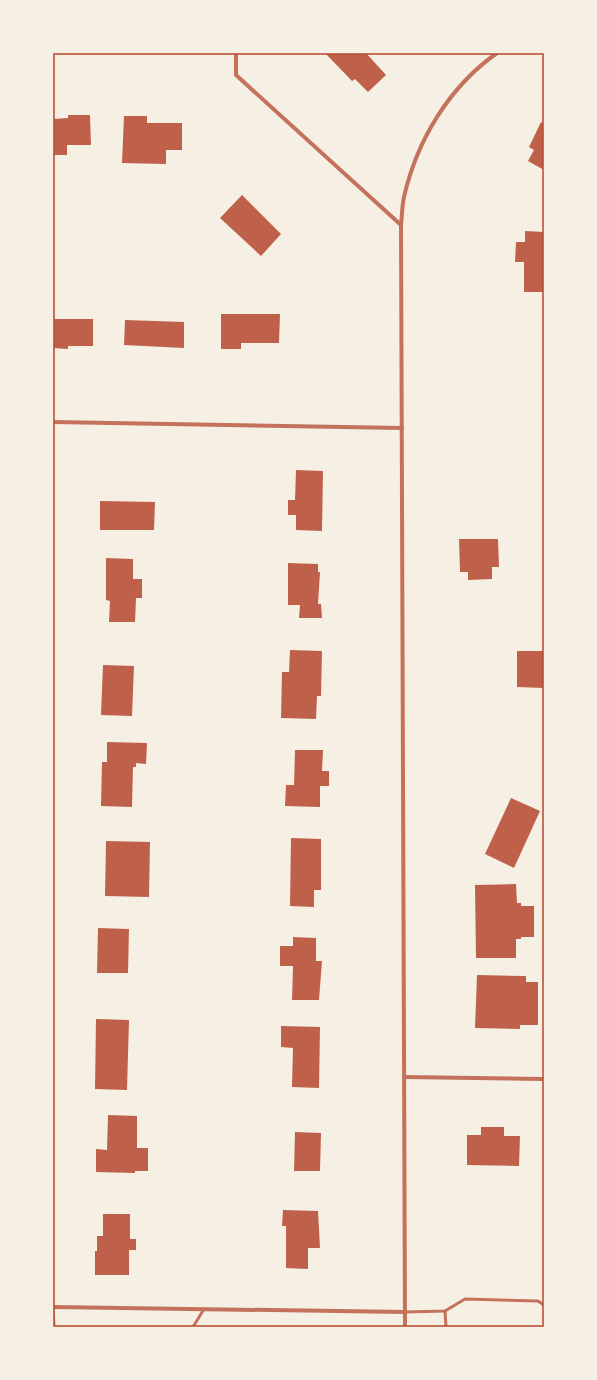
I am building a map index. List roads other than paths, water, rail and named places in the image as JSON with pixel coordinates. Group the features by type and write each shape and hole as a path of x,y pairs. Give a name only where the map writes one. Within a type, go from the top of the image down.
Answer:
{"street":[{"path":"236,53 236,75 401,225"},
{"path":"405,1327 401,225 403,205 410,177 430,127 455,91 476,70 497,53"},
{"path":"53,422 402,428"},
{"path":"404,1077 544,1079"},
{"path":"53,1307 405,1312"}],"lane":[{"path":"405,1312 445,1311 465,1299 538,1301 544,1305"},
{"path":"53,1307 54,1327"},
{"path":"193,1327 204,1309"},
{"path":"445,1311 446,1327"}]}
